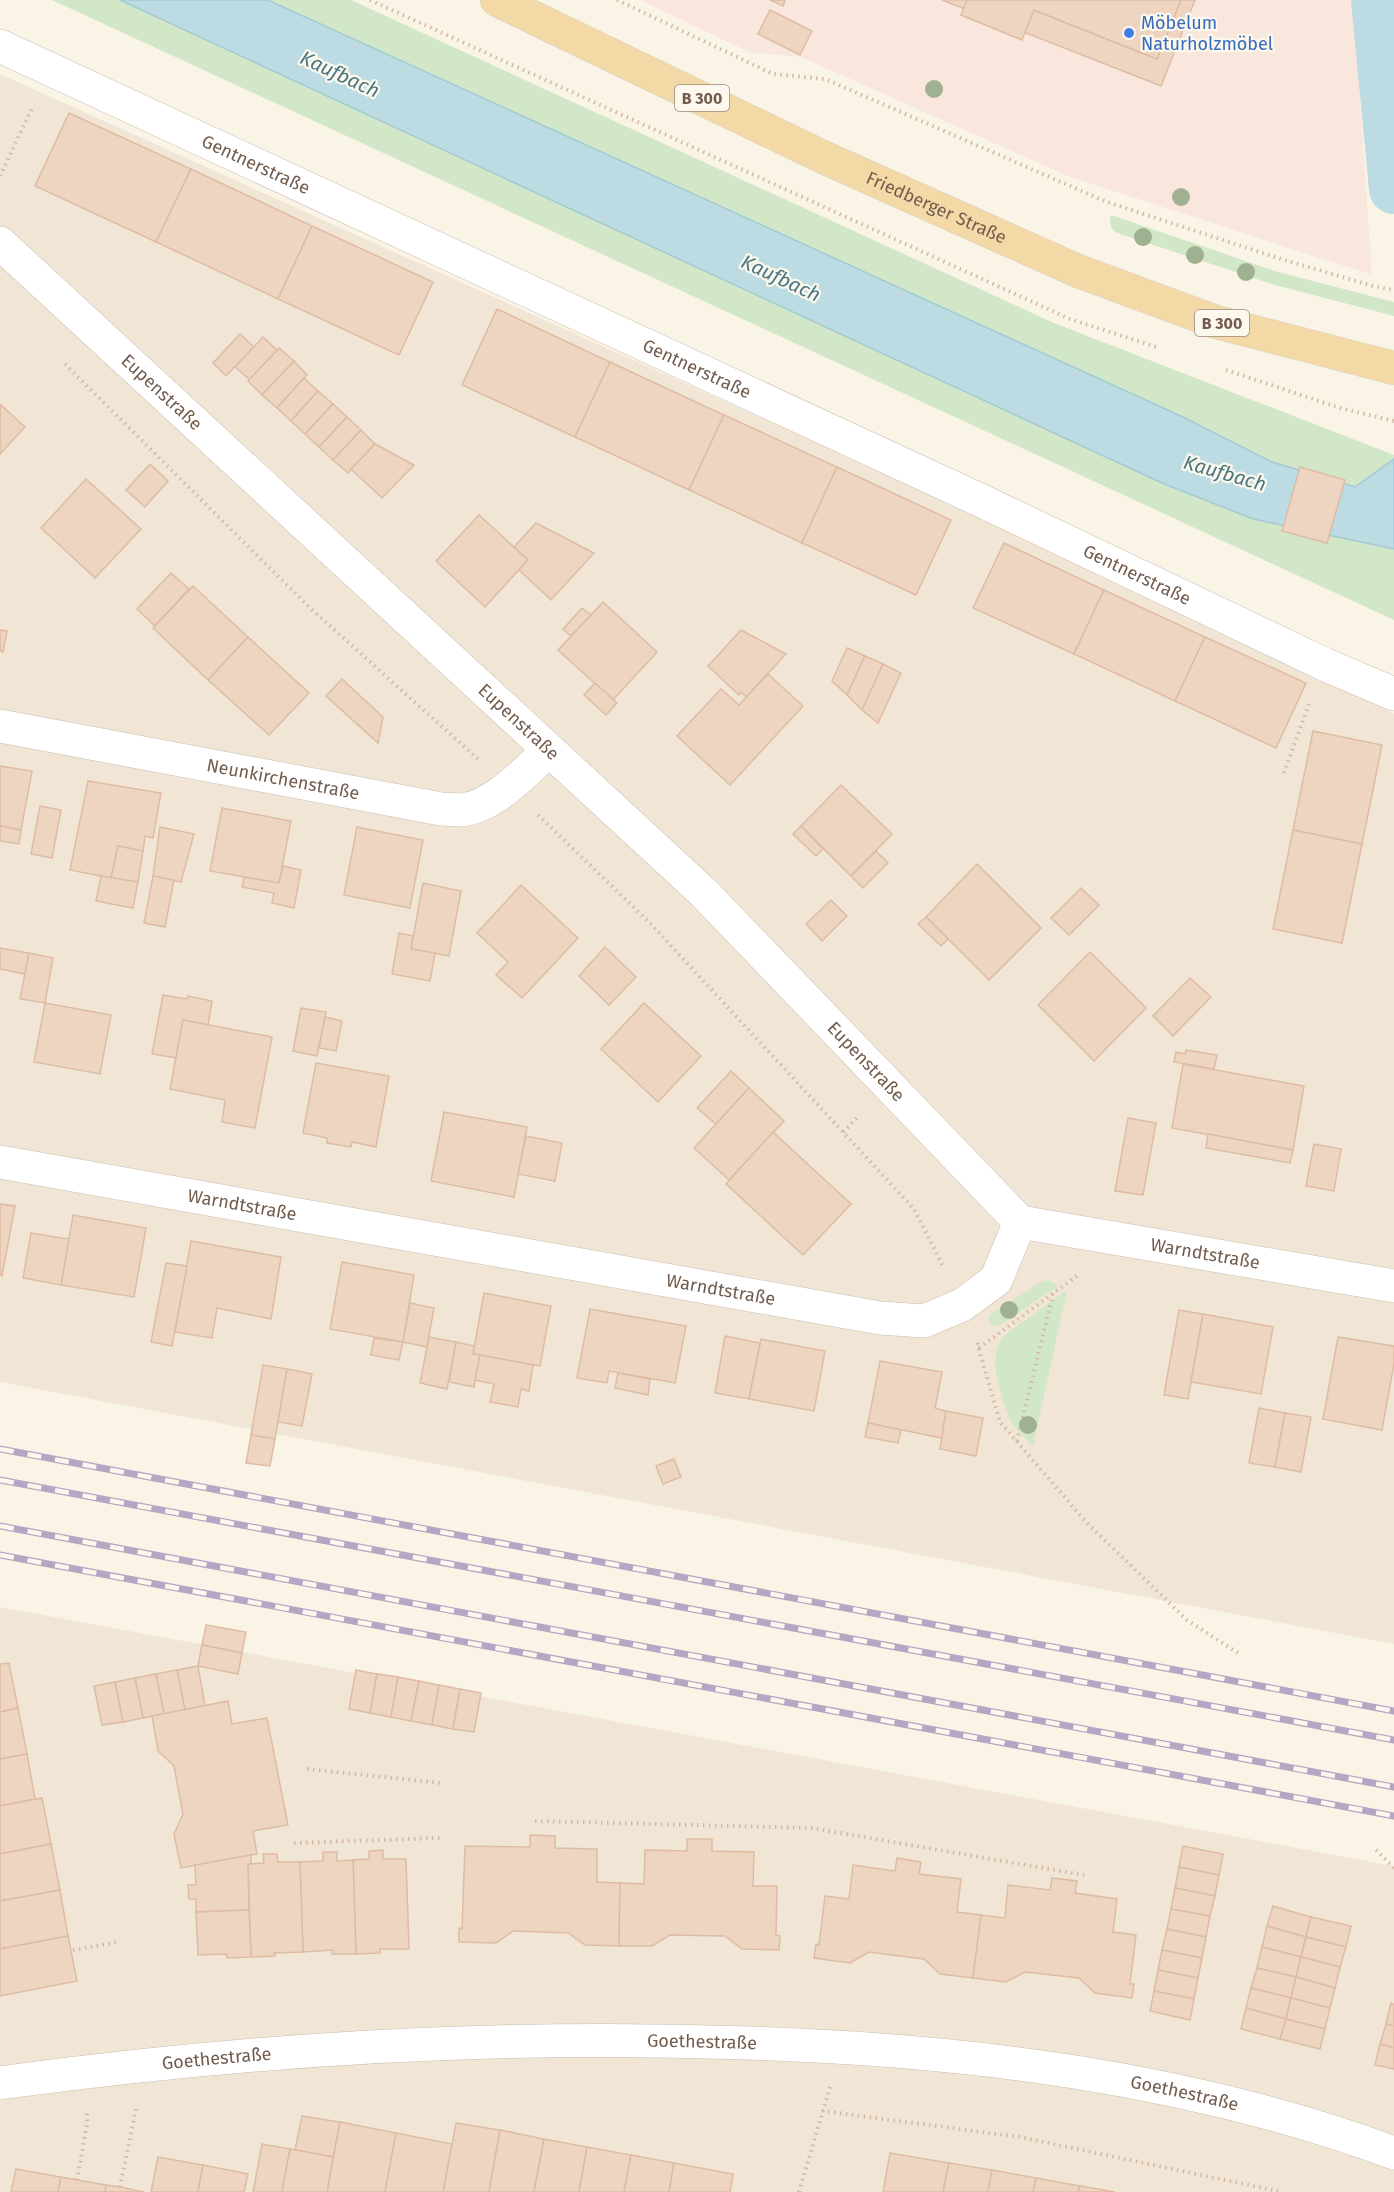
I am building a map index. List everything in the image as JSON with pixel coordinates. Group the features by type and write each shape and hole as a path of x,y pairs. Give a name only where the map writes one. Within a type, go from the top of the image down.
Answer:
{"main road":[{"name":"Friedberger Straße","path":"497,0 825,158 1078,271 1216,322 1394,368"}],"street":[{"name":"Gentnerstraße","path":"0,46 982,501 1326,665 1394,694"},
{"name":"Eupenstraße","path":"0,243 704,893 1020,1222"},
{"name":"Neunkirchenstraße","path":"0,726 441,809 460,810 476,807 509,787 549,750"},
{"name":"Warndtstraße","path":"0,1162 879,1318 924,1321 962,1305 996,1280 1020,1222 1394,1286"},
{"name":"Goethestraße","path":"0,2083 145,2065 334,2048 443,2042 609,2040 843,2046 1031,2065 1124,2080 1291,2119 1394,2153"}],"path":[{"path":"617,0 773,74 825,79 1107,202 1281,260 1394,290"},
{"path":"0,176 50,69"},
{"path":"58,357 309,607 509,787 649,922 914,1209 962,1305 980,1348 1000,1422 1086,1522 1187,1620 1238,1653"},
{"path":"1284,773 1300,725 1326,665"},
{"path":"980,1348 1127,1240"},
{"path":"1016,1442 1053,1293"},
{"path":"307,1769 441,1783"},
{"path":"535,1821 811,1828 1084,1875"},
{"path":"294,1843 441,1838"},
{"path":"1376,1850 1394,1868"},
{"path":"74,1950 119,1942"},
{"path":"799,2192 843,2046"},
{"path":"120,2187 145,2065"},
{"path":"77,2180 87,2124 88,2071"},
{"path":"822,2111 1020,2137 1282,2192"}],"shaded area":[{"path":"640,0 1353,0 1372,275 1068,176 801,57 749,52"},
{"path":"0,74 1313,667 1394,714 1394,1644 0,1382"},
{"path":"0,1607 1394,1866 1394,2192 0,2192"}],"green space":[{"path":"52,0 351,0 1054,323 1394,455 1394,620"},
{"path":"1111,215 1278,272 1394,302 1394,316 1275,285 1117,233 1111,226"},
{"path":"1049,1280 1058,1286 1000,1325 993,1326 989,1322 988,1318 993,1313 1042,1281"},
{"path":"1067,1290 1033,1447 1008,1417 997,1375 997,1349 1006,1334"}],"water":[{"name":"Kaufbach","path":"120,0 268,0 1183,417 1272,462 1355,487 1394,459 1394,549 1253,519 1162,483"}],"building":[{"path":"770,0 785,0 783,6"},
{"path":"942,0 1008,0 1157,59 1181,0 1195,0 1161,86"},
{"name":"Möbelum Naturholzmöbel","path":"967,0 1181,0 1157,59 1034,10 1022,40 961,15"},
{"path":"770,10 812,31 800,55 758,34"},
{"path":"69,113 191,169 156,242 35,186"},
{"path":"191,169 312,226 278,299 156,242"},
{"path":"312,226 433,282 399,355 278,299"},
{"path":"497,309 610,362 575,437 462,385"},
{"path":"240,334 254,347 226,376 213,363"},
{"path":"263,337 277,350 250,380 235,367"},
{"path":"279,348 294,361 262,395 248,381"},
{"path":"294,361 307,375 277,408 262,395"},
{"path":"610,362 724,415 689,490 575,437"},
{"path":"304,378 318,391 291,421 277,408"},
{"path":"318,391 333,404 305,434 291,421"},
{"path":"0,404 25,427 0,454"},
{"path":"333,404 347,417 319,447 305,434"},
{"path":"724,415 837,467 802,543 689,490"},
{"path":"347,417 361,430 333,460 319,447"},
{"path":"361,430 375,444 348,473 333,460"},
{"path":"375,444 414,465 382,498 351,469"},
{"path":"150,464 168,481 145,507 126,490"},
{"path":"837,467 951,520 916,595 802,543"},
{"path":"1300,467 1345,480 1327,543 1282,531"},
{"path":"86,479 141,529 95,578 41,528"},
{"path":"479,515 528,560 485,607 436,561"},
{"path":"536,523 594,553 551,600 519,570 528,560 514,547"},
{"path":"1004,543 1104,590 1074,654 973,608"},
{"path":"171,573 189,589 155,626 137,609"},
{"path":"193,586 248,637 208,680 153,628"},
{"path":"1104,590 1205,637 1175,701 1074,654"},
{"path":"603,602 657,652 613,700 558,650"},
{"path":"582,608 591,615 571,636 563,629"},
{"path":"0,630 7,631 3,652 0,651"},
{"path":"741,630 786,654 746,697 741,692 739,695 708,666"},
{"path":"248,637 309,693 269,735 208,680"},
{"path":"1205,637 1306,683 1276,748 1175,701"},
{"path":"847,648 865,656 847,695 832,681"},
{"path":"865,656 883,664 862,710 847,695"},
{"path":"883,664 901,673 878,723 862,710"},
{"path":"768,674 803,706 730,785 677,736 721,689 739,705"},
{"path":"342,679 383,717 378,743 326,696"},
{"path":"595,683 617,703 606,715 584,695"},
{"path":"1313,731 1382,745 1362,844 1293,830"},
{"path":"0,766 32,771 21,830 0,826"},
{"path":"88,781 161,793 153,838 145,836 143,851 118,846 111,878 70,870"},
{"path":"841,785 892,834 851,876 801,826"},
{"path":"40,806 61,810 52,858 31,854"},
{"path":"222,808 291,821 279,883 210,871"},
{"path":"0,826 21,830 19,844 0,841"},
{"path":"801,826 823,849 816,856 793,834"},
{"path":"160,827 194,834 181,882 153,876"},
{"path":"357,827 423,840 410,908 344,895"},
{"path":"1293,830 1362,844 1342,943 1273,929"},
{"path":"118,846 143,851 138,882 111,878"},
{"path":"876,851 888,863 863,888 851,876"},
{"path":"977,864 1041,928 989,980 926,917"},
{"path":"283,866 301,870 294,908 272,903 274,893 242,887 244,877 279,883"},
{"path":"101,876 138,882 133,908 96,901"},
{"path":"153,876 174,880 165,927 144,923"},
{"path":"423,883 461,891 449,956 411,949"},
{"path":"521,885 578,938 522,998 496,975 508,962 477,933"},
{"path":"1081,888 1099,905 1069,935 1051,918"},
{"path":"831,900 847,916 822,941 806,924"},
{"path":"926,917 948,939 941,946 918,924"},
{"path":"399,933 413,936 411,949 435,953 430,981 392,974"},
{"path":"605,947 636,977 609,1005 579,976"},
{"path":"0,948 29,953 25,974 0,969"},
{"path":"1090,952 1146,1008 1094,1061 1038,1005"},
{"path":"29,953 53,958 45,1003 20,999"},
{"path":"1190,978 1211,997 1173,1036 1153,1016"},
{"path":"163,995 187,999 188,996 212,1001 208,1025 183,1020 176,1058 152,1054"},
{"path":"45,1003 111,1015 100,1074 34,1062"},
{"path":"644,1003 701,1056 658,1102 601,1049"},
{"path":"301,1008 326,1012 317,1056 293,1051"},
{"path":"325,1017 342,1021 336,1051 319,1048"},
{"path":"183,1020 272,1037 255,1128 222,1122 225,1100 170,1089"},
{"path":"1186,1050 1217,1055 1214,1069 1174,1062 1176,1052 1185,1054"},
{"path":"316,1063 389,1076 376,1147 352,1142 351,1147 327,1143 327,1138 303,1133"},
{"path":"1183,1064 1304,1086 1293,1150 1172,1128"},
{"path":"731,1071 749,1088 716,1124 697,1108"},
{"path":"749,1088 784,1121 729,1180 694,1148"},
{"path":"444,1112 527,1127 514,1197 431,1181"},
{"path":"1128,1118 1156,1123 1143,1195 1115,1191"},
{"path":"773,1132 851,1204 803,1255 726,1184"},
{"path":"1208,1134 1293,1150 1290,1163 1206,1148"},
{"path":"526,1136 562,1143 555,1181 518,1174"},
{"path":"1314,1144 1341,1149 1334,1191 1306,1186"},
{"path":"0,1204 15,1206 2,1276 0,1275"},
{"path":"73,1215 146,1228 134,1297 61,1285"},
{"path":"31,1233 69,1239 61,1285 23,1278"},
{"path":"191,1241 281,1257 271,1319 217,1308 212,1338 175,1332"},
{"path":"342,1262 414,1275 403,1342 330,1329"},
{"path":"166,1263 187,1266 172,1346 151,1342"},
{"path":"484,1293 551,1306 540,1366 473,1354"},
{"path":"410,1303 434,1308 427,1347 403,1342"},
{"path":"590,1309 686,1326 675,1383 609,1371 607,1383 577,1378"},
{"path":"1179,1310 1203,1314 1188,1399 1164,1395"},
{"path":"1203,1314 1273,1327 1261,1394 1191,1382"},
{"path":"725,1336 760,1343 749,1399 715,1393"},
{"path":"429,1337 456,1342 447,1389 420,1383"},
{"path":"1338,1337 1394,1346 1394,1364 1382,1430 1323,1419"},
{"path":"374,1338 403,1342 399,1360 371,1355"},
{"path":"761,1339 825,1351 814,1411 749,1399"},
{"path":"456,1342 474,1346 473,1354 480,1355 474,1387 449,1382"},
{"path":"480,1355 533,1365 529,1391 521,1389 518,1407 490,1402 494,1384 475,1380"},
{"path":"880,1361 942,1372 935,1408 946,1411 942,1438 868,1423"},
{"path":"263,1365 287,1369 275,1439 251,1435"},
{"path":"287,1369 312,1374 302,1426 278,1422"},
{"path":"618,1373 650,1379 648,1395 615,1388"},
{"path":"1259,1408 1285,1413 1275,1467 1249,1463"},
{"path":"946,1411 983,1418 976,1456 940,1449"},
{"path":"1285,1413 1311,1417 1301,1472 1275,1467"},
{"path":"868,1423 901,1430 898,1443 865,1437"},
{"path":"251,1435 275,1439 270,1466 246,1463"},
{"path":"674,1459 681,1477 663,1484 656,1466"},
{"path":"206,1625 246,1632 242,1653 202,1645"},
{"path":"202,1645 242,1653 238,1674 198,1666"},
{"path":"9,1663 18,1708 0,1712 0,1664"},
{"path":"198,1666 205,1706 185,1710 177,1670"},
{"path":"177,1670 185,1710 164,1714 156,1674"},
{"path":"356,1670 377,1674 370,1713 349,1709"},
{"path":"156,1674 164,1714 143,1718 135,1678"},
{"path":"377,1674 398,1677 391,1717 370,1713"},
{"path":"398,1677 419,1681 411,1721 391,1717"},
{"path":"135,1678 143,1718 123,1722 115,1682"},
{"path":"419,1681 439,1685 432,1725 411,1721"},
{"path":"115,1682 123,1722 102,1725 94,1686"},
{"path":"439,1685 460,1689 453,1729 432,1725"},
{"path":"460,1689 481,1693 474,1732 453,1729"},
{"path":"228,1701 232,1724 267,1718 288,1825 253,1831 257,1854 181,1868 174,1834 183,1814 174,1766 158,1751 152,1716"},
{"path":"18,1708 27,1754 0,1759 0,1712"},
{"path":"27,1754 35,1799 0,1806 0,1759"},
{"path":"42,1798 51,1844 0,1854 0,1806"},
{"path":"530,1835 555,1836 555,1848 597,1849 597,1882 620,1883 619,1946 585,1945 568,1933 513,1931 496,1943 459,1942 459,1928 462,1929 465,1846 530,1847"},
{"path":"687,1839 712,1839 712,1851 754,1852 753,1886 777,1886 776,1935 780,1936 779,1950 742,1949 725,1936 670,1935 652,1946 619,1946 620,1883 644,1884 645,1850 687,1851"},
{"path":"51,1844 60,1890 0,1901 0,1854"},
{"path":"1183,1846 1223,1854 1219,1875 1179,1867"},
{"path":"383,1850 383,1859 406,1859 409,1949 380,1949 380,1953 356,1954 353,1860 369,1859 369,1851"},
{"path":"323,1852 337,1852 337,1861 353,1860 356,1954 332,1954 333,1950 303,1952 300,1862 323,1861"},
{"path":"263,1854 277,1854 278,1862 300,1862 303,1952 251,1957 248,1864 264,1863"},
{"path":"251,1855 251,1864 248,1864 249,1910 196,1912 196,1899 189,1899 188,1885 196,1885 195,1865"},
{"path":"897,1858 921,1862 919,1874 961,1879 957,1912 981,1915 973,1978 940,1974 924,1959 869,1952 850,1963 814,1958 816,1944 819,1945 825,1896 849,1899 853,1865 895,1871"},
{"path":"1179,1867 1219,1875 1215,1896 1175,1888"},
{"path":"1052,1878 1077,1881 1075,1893 1117,1899 1113,1932 1136,1935 1130,1984 1134,1984 1132,1998 1095,1993 1079,1978 1025,1972 1006,1982 973,1978 981,1915 1005,1918 1008,1885 1050,1890"},
{"path":"1175,1888 1215,1896 1210,1916 1171,1909"},
{"path":"60,1890 68,1936 0,1949 0,1901"},
{"path":"1273,1906 1311,1917 1306,1937 1267,1926"},
{"path":"1171,1909 1210,1916 1206,1937 1167,1929"},
{"path":"249,1910 251,1957 227,1958 227,1954 198,1955 196,1912"},
{"path":"1311,1917 1351,1926 1346,1947 1306,1937"},
{"path":"1267,1926 1306,1937 1301,1957 1262,1947"},
{"path":"1167,1929 1206,1937 1202,1958 1162,1950"},
{"path":"68,1936 77,1981 0,1996 0,1949"},
{"path":"1306,1937 1346,1947 1340,1967 1301,1957"},
{"path":"1262,1947 1301,1957 1296,1977 1257,1968"},
{"path":"1162,1950 1202,1958 1198,1978 1158,1970"},
{"path":"1301,1957 1340,1967 1335,1988 1296,1977"},
{"path":"1257,1968 1296,1977 1291,1998 1251,1988"},
{"path":"1158,1970 1198,1978 1194,1999 1154,1991"},
{"path":"1296,1977 1335,1988 1330,2008 1291,1998"},
{"path":"1251,1988 1291,1998 1286,2019 1246,2008"},
{"path":"1154,1991 1194,1999 1190,2020 1150,2011"},
{"path":"1291,1998 1330,2008 1325,2029 1286,2019"},
{"path":"1391,2003 1394,2004 1394,2026 1386,2024"},
{"path":"1246,2008 1286,2019 1280,2039 1241,2029"},
{"path":"1286,2019 1325,2029 1320,2049 1280,2039"},
{"path":"1386,2024 1394,2026 1394,2048 1380,2044"},
{"path":"1380,2044 1394,2048 1394,2069 1375,2065"},
{"path":"302,2116 340,2122 333,2157 295,2150"},
{"path":"340,2122 396,2133 385,2192 327,2192"},
{"path":"456,2123 500,2130 489,2192 443,2192"},
{"path":"500,2130 544,2139 534,2192 489,2192"},
{"path":"396,2133 452,2144 443,2192 385,2192"},
{"path":"544,2139 587,2147 579,2192 534,2192"},
{"path":"262,2144 290,2149 282,2192 253,2192"},
{"path":"587,2147 631,2155 624,2192 579,2192"},
{"path":"290,2149 333,2157 327,2192 282,2192"},
{"path":"890,2153 949,2163 943,2192 883,2192"},
{"path":"631,2155 674,2163 669,2192 624,2192"},
{"path":"158,2157 203,2165 198,2192 151,2192"},
{"path":"674,2163 733,2174 730,2192 669,2192"},
{"path":"949,2163 992,2170 988,2192 943,2192"},
{"path":"203,2165 248,2174 244,2192 198,2192"},
{"path":"16,2169 61,2177 58,2192 11,2192"},
{"path":"992,2170 1036,2178 1033,2192 988,2192"},
{"path":"61,2177 106,2185 105,2192 58,2192"},
{"path":"1036,2178 1080,2186 1078,2192 1033,2192"},
{"path":"106,2185 120,2187 144,2192 105,2192"},
{"path":"1080,2186 1115,2192 1078,2192"}],"waterway":[{"path":"1376,0 1394,189"}],"railway":[{"path":"0,1449 1394,1711"},
{"path":"0,1480 1394,1740"},
{"path":"0,1526 1394,1787"},
{"path":"0,1555 1394,1816"}],"place":[{"name":"Möbelum Naturholzmöbel","path":"1129,33"}]}
